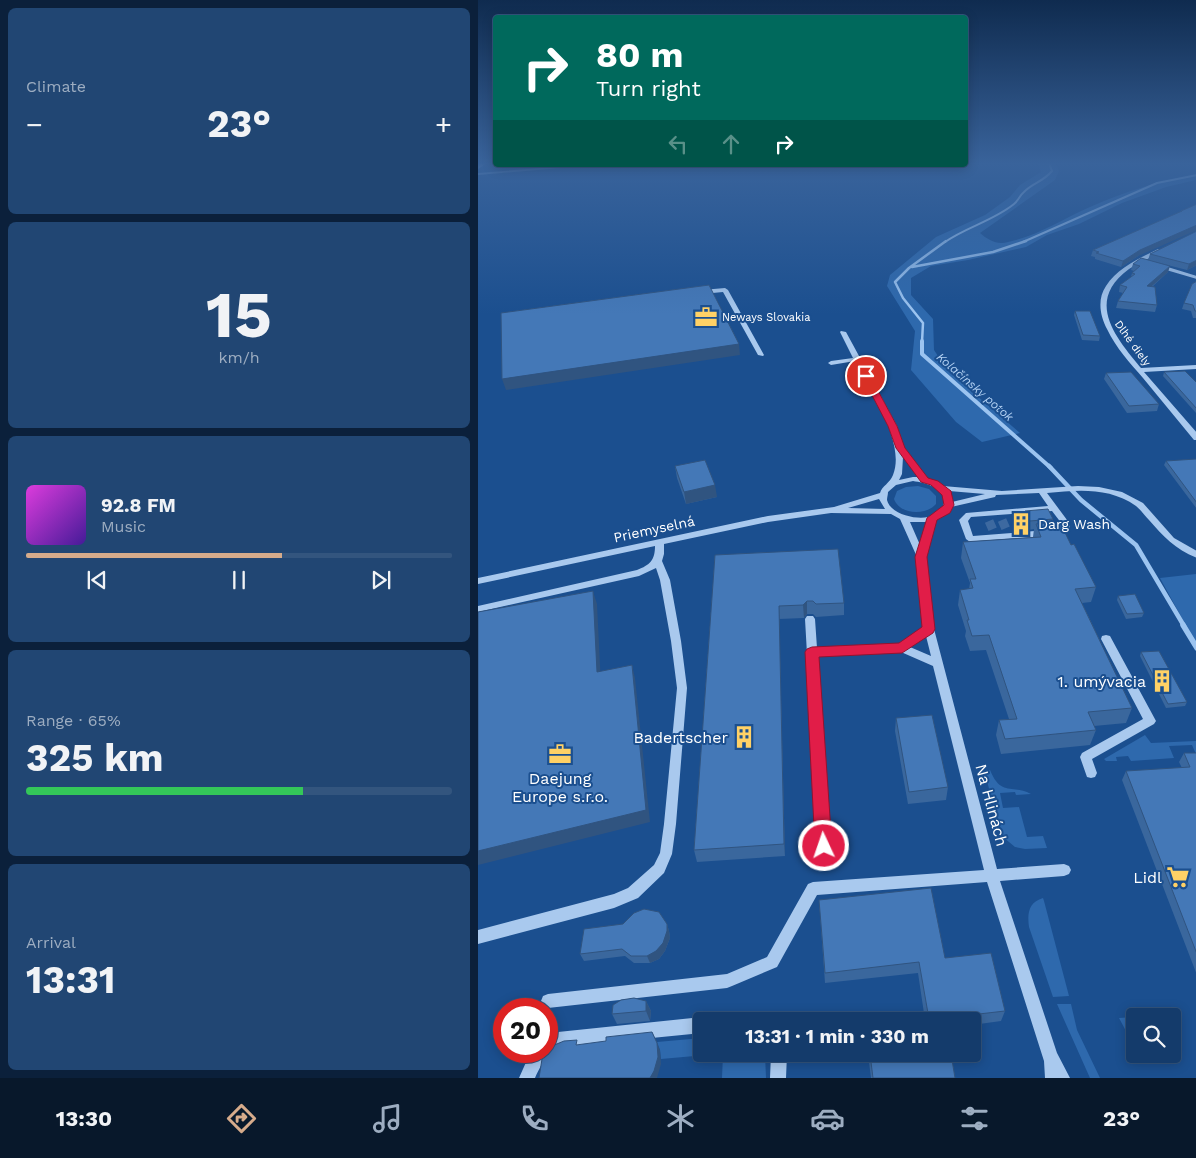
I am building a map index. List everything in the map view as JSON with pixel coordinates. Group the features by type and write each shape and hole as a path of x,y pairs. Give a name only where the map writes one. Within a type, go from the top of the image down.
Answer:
{"street":[{"name":"Dlhé diely","path":"1164,248 1127,266 1112,280 1106,290 1102,307 1110,331 1196,438"},
{"path":"1139,260 1146,262"},
{"path":"1155,265 1196,278"},
{"path":"695,293 725,290 761,355"},
{"path":"843,332 893,426 900,448 924,480"},
{"path":"831,363 857,359"},
{"path":"1140,370 1196,367"},
{"path":"893,483 898,474 900,448"},
{"path":"890,512 885,506 883,495 886,488 893,483 903,480 924,480 943,488 1002,493"},
{"path":"932,518 946,510 949,505 947,494 943,488"},
{"path":"949,505 1002,493 1078,488 1099,489 1132,500 1148,512 1171,540 1196,554"},
{"path":"1041,490 1054,521"},
{"name":"Priemyselná","path":"481,580 768,519 831,510 883,495"},
{"name":"Priemyselná","path":"831,510 890,512 913,520 932,518"},
{"path":"1054,521 1038,514 1032,522 1021,523 991,525 1032,522 1046,530 1054,521"},
{"name":"Na Hlinách","path":"904,518 921,557 929,629 992,876 1050,1057 1053,1078"},
{"name":"Na Hlinách","path":"921,557 932,518"},
{"path":"478,937 614,901 633,893 659,869 666,854 682,688 665,580 658,562 659,542"},
{"path":"478,609 634,575 651,569 658,562"},
{"path":"810,619 824,846"},
{"path":"902,648 929,629"},
{"path":"1091,774 1086,757 1150,721 1106,639"},
{"path":"812,652 902,648 937,663"},
{"path":"558,1000 727,980 772,962 813,889 1064,870"},
{"path":"558,1040 693,1026"},
{"name":"Na Hlinách","path":"1050,1057 1062,1078"},
{"path":"778,1078 779,1062"},
{"path":"527,1078 534,1063"}],"shaded area":[{"path":"987,213 1008,213 980,233 989,240 1000,243 1019,239 1040,231 1077,213 1101,213 1079,224 1047,235 1026,247 931,266 911,278 911,295 933,319 934,350 948,371 1020,433 982,442 956,422 911,370 915,331 887,286 890,275 936,237"},
{"path":"918,486 929,489 936,496 936,504 932,508 926,511 914,512 907,511 897,504 894,499 897,491 906,487"},
{"path":"1197,574 1196,644 1160,578"},
{"path":"1145,735 1151,743 1196,741 1196,754 1192,745 1169,746 1174,758 1131,761 1128,756 1116,757 1117,761 1106,761 1104,759"},
{"path":"990,770 998,784 1003,787 1031,794 1000,793 1003,808 1019,807 1027,837 1043,836 1047,848 1025,849 1015,847 1003,837 984,771"},
{"path":"1043,898 1069,996 1053,997 1029,927 1028,917 1030,909 1035,902"},
{"path":"1057,1004 1071,1004 1077,1030 1100,1078 1090,1078"},
{"path":"1119,1018 1126,1018 1126,1031"},
{"path":"693,1039 693,1056 661,1059 657,1042"},
{"path":"723,1062 765,1062 766,1078 722,1078"}],"building":[{"path":"1177,213 1197,213 1197,225 1140,250 1123,261 1096,253 1099,252 1093,250"},
{"path":"1197,231 1197,260 1189,264 1150,254"},
{"path":"1141,258 1170,266 1147,286 1155,287 1157,305 1118,301 1127,287 1120,285 1135,274 1132,273 1140,266 1133,264"},
{"path":"1197,281 1197,311 1195,311 1193,305 1184,303 1192,284"},
{"path":"709,285 739,344 502,379 501,313"},
{"path":"1075,311 1090,311 1100,336 1083,335"},
{"path":"1185,371 1197,383 1197,409 1164,372"},
{"path":"1131,372 1159,404 1129,406 1106,373"},
{"path":"705,460 715,485 684,492 675,466"},
{"path":"1197,460 1197,503 1166,461"},
{"path":"1048,509 1053,519 1030,521 1025,511"},
{"path":"1060,522 1071,545 1074,544 1096,587 1075,589 1132,708 1088,712 1096,730 1005,739 999,720 1017,719 989,635 972,636 967,620 969,620 960,590 973,588 970,579 976,579 963,542 1041,537 1036,524"},
{"name":"Badertscher","path":"838,549 844,603 816,604 813,601 807,601 803,605 779,606 784,844 694,850 715,555"},
{"name":"Daejung Europe s.r.o.","path":"593,591 597,672 632,665 646,810 478,851 478,612"},
{"path":"1135,594 1144,613 1127,614 1118,596"},
{"name":"1. umývacia","path":"1159,651 1187,702 1168,704 1141,652"},
{"path":"932,715 948,787 909,792 896,718"},
{"name":"Lidl","path":"1184,753 1197,753 1197,954 1126,771 1190,767"},
{"path":"931,888 945,958 991,953 1005,1011 981,1014 981,1012 928,1012 919,962 825,973 819,900"},
{"path":"644,909 659,912 667,924 663,943 656,951 647,956 631,956 622,949 580,954 584,929 623,924 634,913"},
{"path":"634,998 646,1001 646,1011 612,1014 613,1005 621,1000"},
{"path":"652,1032 657,1043 658,1057 650,1078 539,1078 541,1063 558,1063 558,1044 577,1040 576,1045 606,1041 606,1037"},
{"path":"871,1062 952,1062 955,1078 873,1078"}],"waterway":[{"name":"Kolačínsky potok","path":"945,242 1000,213"},
{"path":"1023,242 1088,213"},
{"name":"Kolačínsky potok","path":"922,342 923,323 903,298 895,282 909,268 946,241"},
{"path":"912,267 993,252 1023,242"},
{"name":"Kolačínsky potok","path":"922,342 922,354 1050,467"},
{"name":"Kolačínsky potok","path":"1050,467 1081,500 1136,545 1184,626"},
{"name":"Kolačínsky potok","path":"1183,625 1197,648"}],"tunnel":[{"path":"1019,519 1023,528"},
{"path":"1002,520 1006,529"},
{"path":"989,521 993,530"}],"place":[{"name":"Neways Slovakia","path":"706,317"},
{"name":"Darg Wash","path":"1021,524"},
{"name":"1. umývacia","path":"1162,681"},
{"name":"Badertscher","path":"744,737"},
{"name":"Daejung Europe s.r.o.","path":"560,754"},
{"name":"Lidl","path":"1178,877"}],"route":[{"path":"824,846 812,652 902,648 929,629 921,557 932,518 940,515 949,505 949,499 943,488 924,480 900,448 893,426 866,376"}]}
